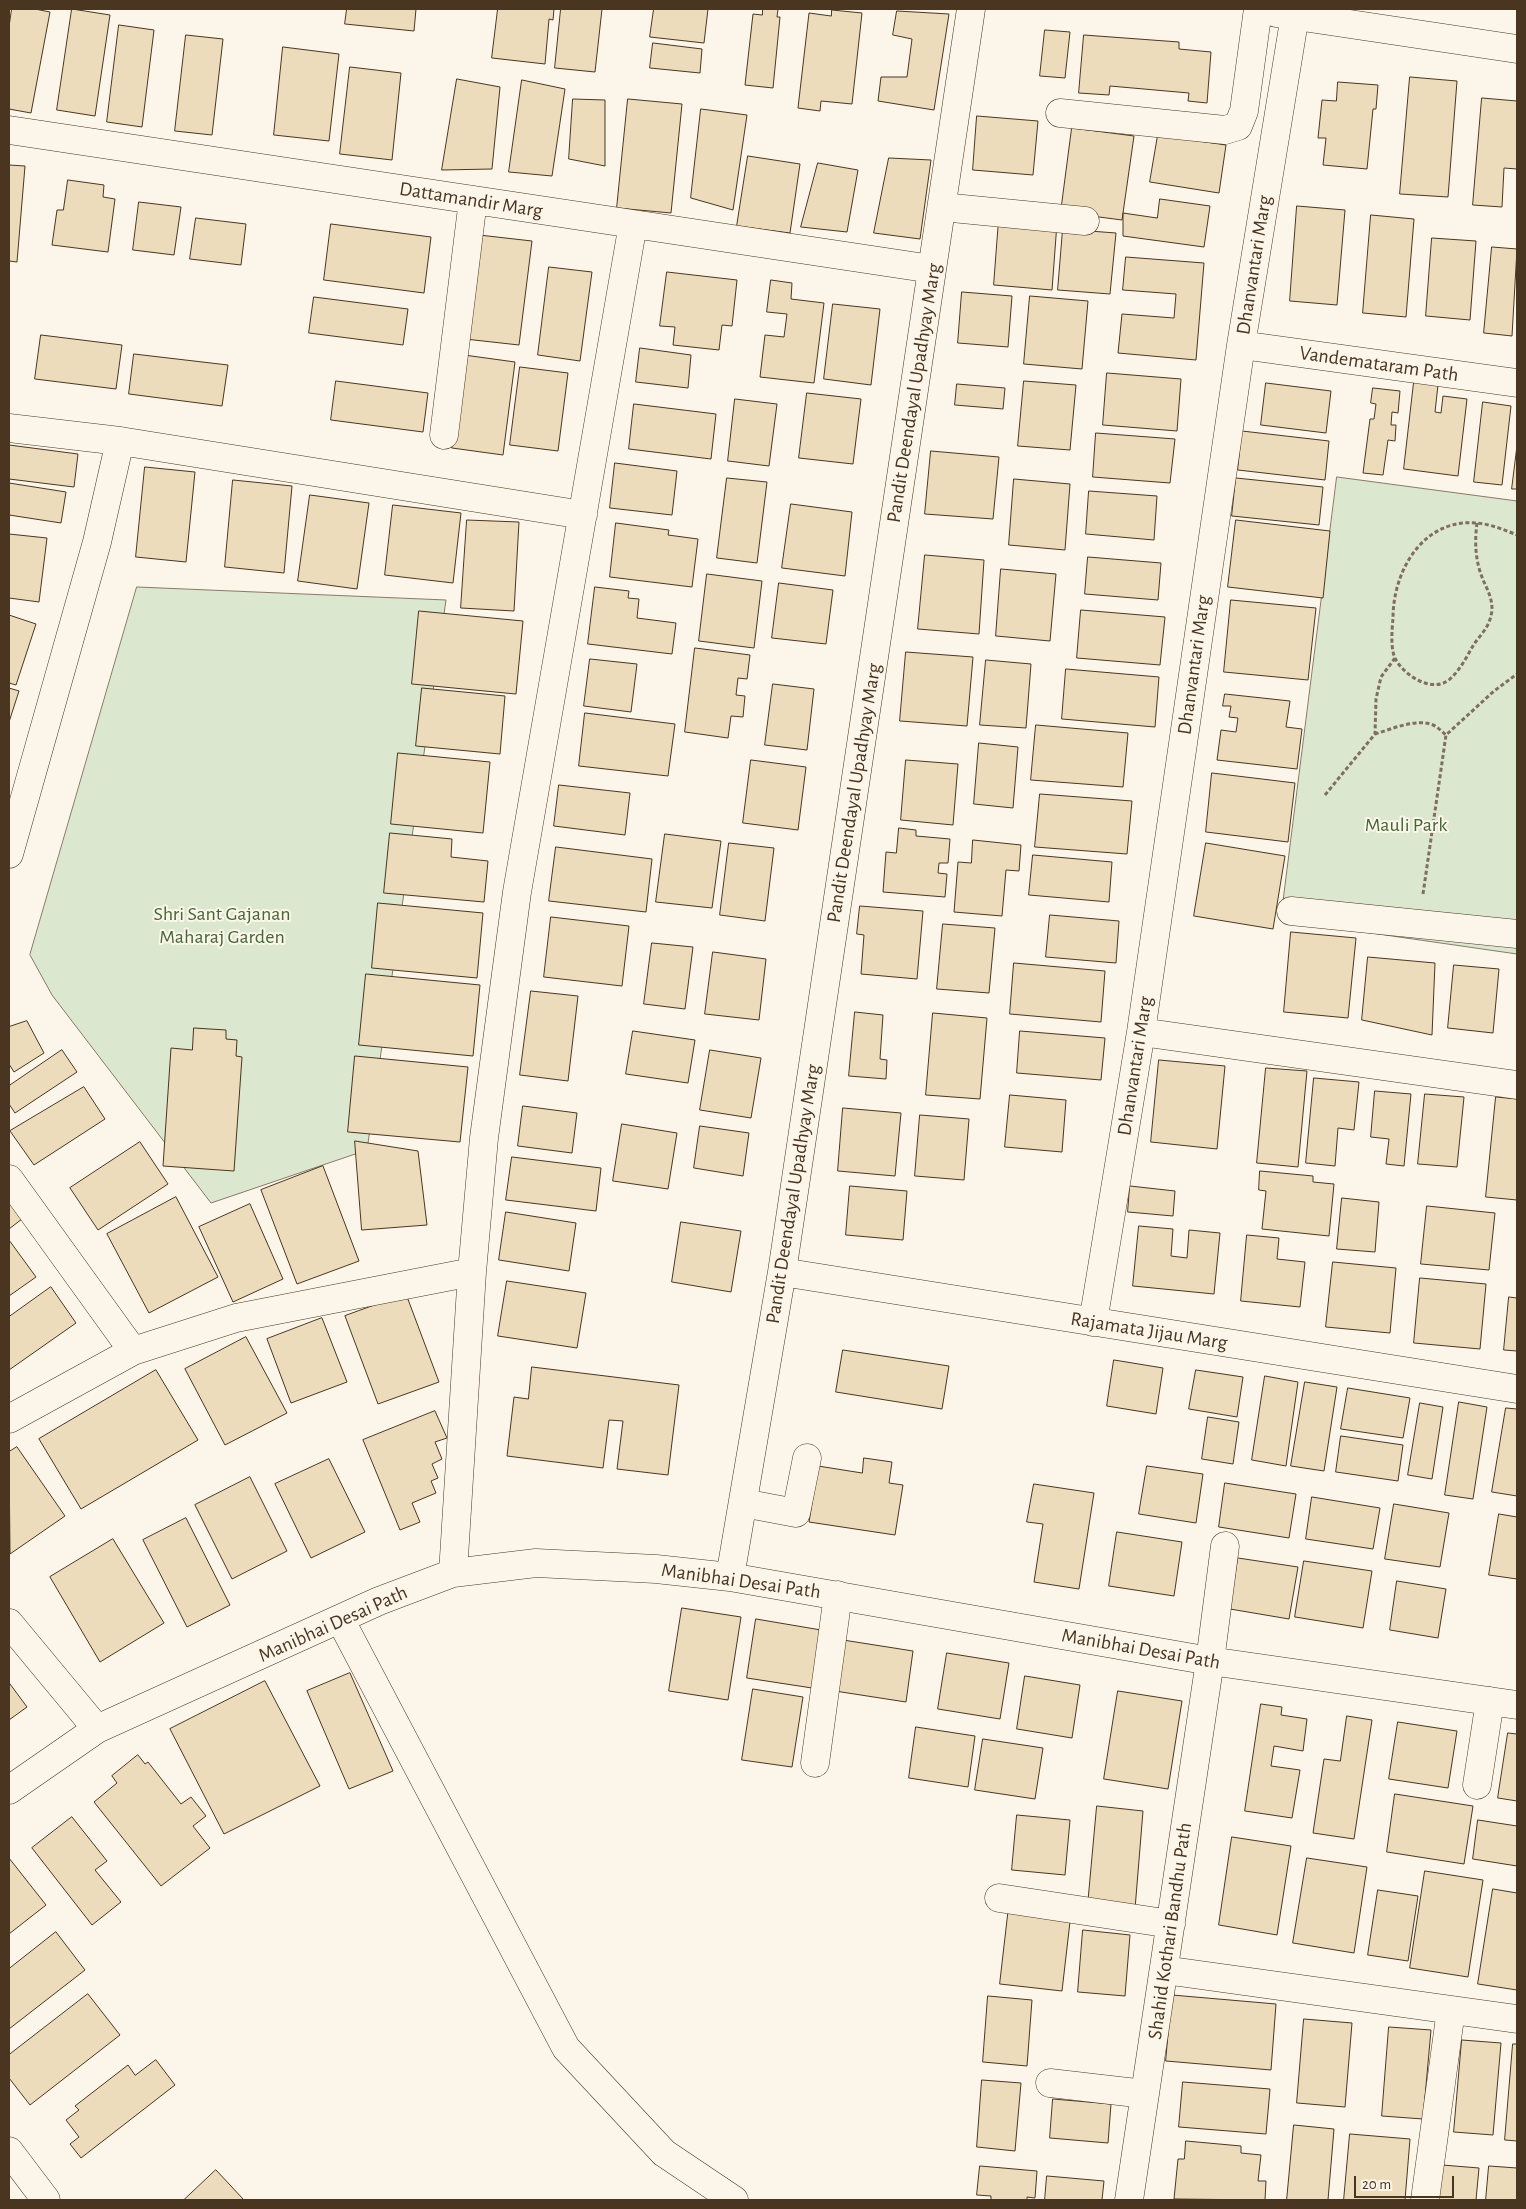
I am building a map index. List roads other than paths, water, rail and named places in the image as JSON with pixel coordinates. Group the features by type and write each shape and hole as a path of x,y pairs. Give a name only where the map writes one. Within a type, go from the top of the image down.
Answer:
{"street":[{"name":"Pandit Deendayal Upadhyay Marg","path":"730,1577 782,1272 971,9"},
{"path":"1060,113 1225,130 1238,126 1244,111 1256,9 1295,12 1517,49"},
{"name":"Dhanvantari Marg","path":"1093,1322 1141,1032 1241,345 1295,12"},
{"name":"Dattamandir Marg","path":"9,130 932,269"},
{"path":"444,435 473,200"},
{"path":"942,207 1085,221"},
{"path":"454,1574 472,1272 484,1138 517,892 633,224"},
{"name":"Vandemataram Path","path":"1241,345 1517,383"},
{"path":"9,428 120,441 583,514"},
{"path":"9,854 97,542 120,441"},
{"path":"1291,911 1517,934"},
{"path":"1141,1032 1517,1085"},
{"path":"9,1179 133,1352"},
{"path":"12,1411 133,1352 236,1318 472,1272"},
{"name":"Rajamata Jijau Marg","path":"782,1272 1517,1389"},
{"path":"743,1503 796,1513 807,1458"},
{"name":"Shahid Kothari Bandhu Path","path":"1129,2200 1210,1661 1225,1546"},
{"name":"Manibhai Desai Path","path":"9,1790 97,1729 379,1601 454,1574 536,1563 656,1569 730,1577 1210,1661 1517,1705"},
{"path":"815,1763 838,1595"},
{"path":"340,1619 566,2048 664,2153 734,2200"},
{"path":"9,1623 97,1729"},
{"path":"1477,1785 1490,1701"},
{"path":"999,1898 1171,1924"},
{"path":"1164,1970 1517,2019"},
{"path":"1425,2200 1452,2010"},
{"path":"1050,2083 1145,2094"},
{"path":"9,2151 46,2200"}],"park label":[{"name":"Mauli Park","path":"1406,825"},
{"name":"Shri Sant Gajanan Maharaj Garden","path":"222,926"}]}
